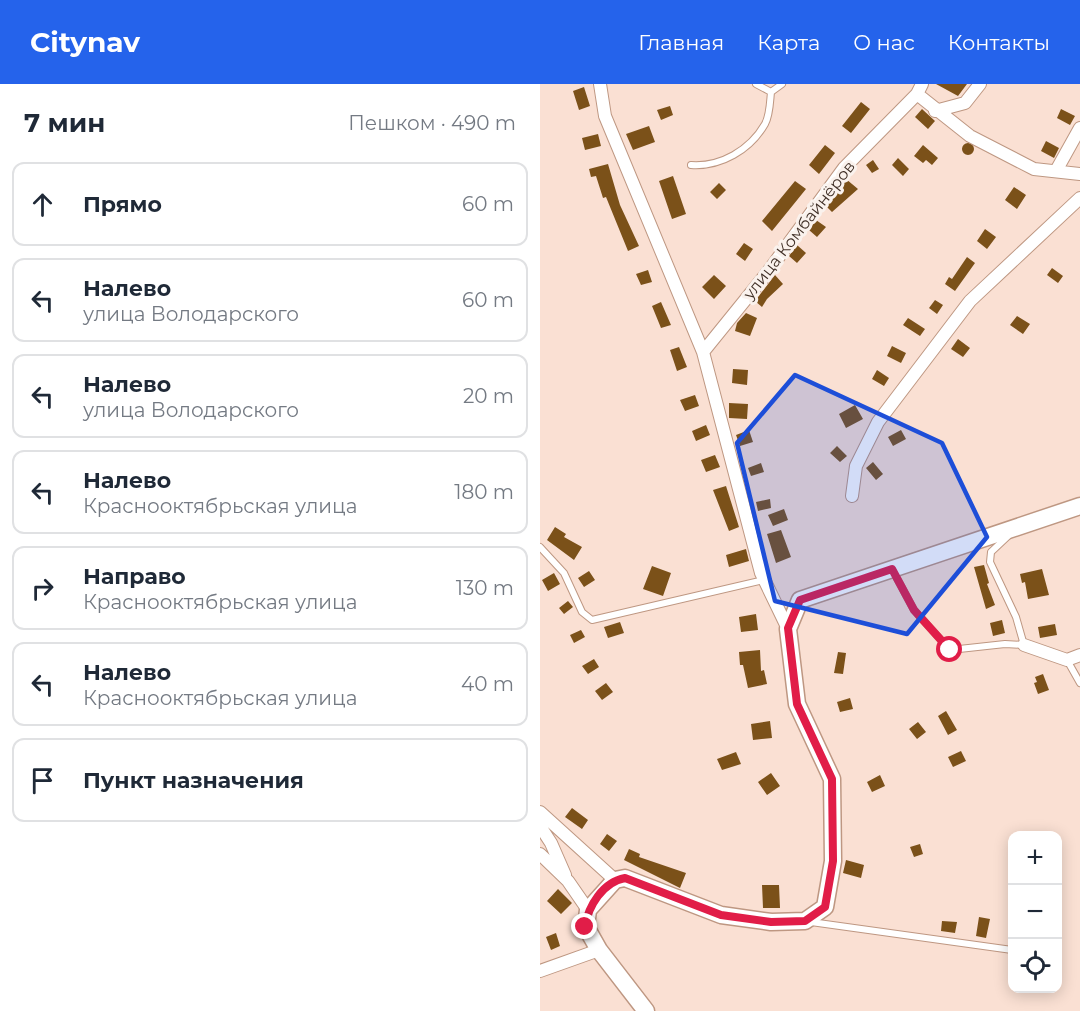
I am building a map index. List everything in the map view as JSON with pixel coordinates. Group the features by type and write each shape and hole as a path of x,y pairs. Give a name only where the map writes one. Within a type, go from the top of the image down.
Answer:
{"street":[{"path":"600,84 605,116 703,352 764,580 788,628 797,704 832,779 833,861 825,907 805,921 771,922 721,915 625,878 615,880 588,910 585,927 599,950 646,1011"},
{"path":"935,111 965,103 980,84"},
{"path":"920,89 935,111 970,136 1034,169 1080,174"},
{"name":"улица Комбайнёров","path":"703,352 767,273 844,168 920,89"},
{"path":"1056,171 1080,128"},
{"path":"852,496 856,466 878,422 970,302 1080,198"},
{"path":"788,628 800,600 1080,506"},
{"path":"1024,645 1067,660 1080,655"},
{"path":"540,812 615,880"},
{"path":"540,826 551,843 568,881 588,910"},
{"path":"540,854 568,881"},
{"path":"540,971 599,950"}],"lane":[{"path":"756,84 771,92"},
{"path":"691,165 714,165 733,156 752,141 766,123 771,92 782,84"},
{"path":"892,569 914,610 950,650 1005,644 1024,645 1016,617 990,562 991,552 1017,527"},
{"path":"540,547 564,573 582,612 592,620 764,580"},
{"path":"1067,660 1080,683"},
{"path":"805,921 1008,949"}],"highlighted area":[{"path":"795,375 942,443 987,537 907,634 775,601 737,443"}],"building":[{"path":"936,84 967,84 958,96"},
{"path":"584,87 590,106 579,110 573,91"},
{"path":"861,102 870,109 851,133 842,126"},
{"path":"670,106 673,115 661,120 657,110"},
{"path":"922,109 935,121 928,129 915,117"},
{"path":"1061,109 1075,116 1070,125 1057,118"},
{"path":"649,126 655,142 633,150 626,134"},
{"path":"598,134 601,146 585,150 582,138"},
{"path":"1046,141 1059,148 1054,158 1041,151"},
{"path":"970,143 974,149 970,155 966,155 962,147"},
{"path":"825,145 835,153 819,174 809,165"},
{"path":"923,145 938,158 932,165 926,160 923,163 914,156"},
{"path":"898,158 909,169 903,176 892,165"},
{"path":"873,160 879,169 872,173 866,165"},
{"path":"608,164 620,205 639,246 628,251 606,197 603,198 596,176 591,177 589,169"},
{"path":"673,176 686,214 672,219 659,181"},
{"path":"846,179 858,189 832,212 826,206"},
{"path":"795,181 806,189 772,231 762,221"},
{"path":"719,183 726,190 717,199 710,192"},
{"path":"1014,187 1026,195 1017,209 1005,200"},
{"path":"816,220 826,227 817,237 809,230"},
{"path":"985,229 996,237 987,249 977,241"},
{"path":"744,243 753,249 745,261 736,254"},
{"path":"797,245 806,253 797,263 789,256"},
{"path":"967,257 975,263 955,291 945,284 949,277 952,279"},
{"path":"1052,268 1063,276 1058,283 1047,275"},
{"path":"648,270 652,282 641,285 636,274"},
{"path":"714,275 726,286 714,299 702,287"},
{"path":"775,275 783,284 762,307 755,301"},
{"path":"935,300 943,305 937,314 929,308"},
{"path":"661,302 671,325 661,328 652,306"},
{"path":"746,313 757,318 750,336 735,331 737,323"},
{"path":"1017,316 1030,324 1023,334 1010,325"},
{"path":"908,318 925,329 920,336 903,325"},
{"path":"958,339 970,348 963,357 951,349"},
{"path":"892,346 906,353 901,363 887,356"},
{"path":"679,347 687,367 677,371 670,350"},
{"path":"733,369 748,370 747,385 732,383"},
{"path":"877,370 889,378 884,386 872,379"},
{"path":"695,395 699,406 685,411 680,400"},
{"path":"729,403 748,404 747,419 729,418"},
{"path":"855,405 863,419 846,428 839,414"},
{"path":"706,425 710,435 696,441 692,431"},
{"path":"749,430 753,442 740,446 736,435"},
{"path":"901,430 906,439 893,446 888,437"},
{"path":"837,446 847,456 840,462 830,453"},
{"path":"715,455 720,467 706,472 701,460"},
{"path":"873,462 883,474 876,480 866,468"},
{"path":"761,463 764,472 751,476 748,468"},
{"path":"726,486 739,527 729,531 713,490"},
{"path":"770,499 771,508 758,511 756,502"},
{"path":"784,509 788,520 773,526 768,515"},
{"path":"555,527 566,534 564,537 582,547 574,560 547,540"},
{"path":"781,530 791,557 776,563 767,534"},
{"path":"746,549 749,561 729,567 726,555"},
{"path":"984,565 989,583 987,584 995,605 986,609 974,567"},
{"path":"652,566 671,573 663,596 643,589"},
{"path":"1042,569 1049,595 1028,599 1025,582 1022,583 1020,574"},
{"path":"589,571 595,580 584,587 578,578"},
{"path":"554,573 560,584 548,591 542,580"},
{"path":"568,601 573,607 564,614 559,608"},
{"path":"756,614 758,630 741,632 739,617"},
{"path":"1002,620 1005,633 993,636 990,623"},
{"path":"620,622 624,633 608,638 604,627"},
{"path":"1055,624 1057,635 1040,638 1038,627"},
{"path":"581,630 585,637 574,643 570,635"},
{"path":"760,650 761,671 764,670 767,684 748,688 743,665 740,665 739,652"},
{"path":"838,652 846,653 843,674 834,673"},
{"path":"594,659 599,667 588,674 582,666"},
{"path":"1043,674 1049,690 1038,694 1034,683 1037,682 1035,677"},
{"path":"606,683 613,692 602,700 595,691"},
{"path":"850,698 853,709 840,712 837,702"},
{"path":"946,711 957,730 948,735 938,716"},
{"path":"770,721 772,738 753,740 751,724"},
{"path":"918,722 926,732 917,739 909,729"},
{"path":"961,751 966,761 953,767 948,757"},
{"path":"736,752 741,764 722,770 717,759"},
{"path":"771,773 780,786 767,795 758,782"},
{"path":"880,775 885,786 872,792 867,782"},
{"path":"572,808 588,820 582,829 565,817"},
{"path":"607,834 617,841 609,851 600,844"},
{"path":"920,844 923,854 914,857 910,847"},
{"path":"629,849 640,854 639,857 686,873 680,888 624,860"},
{"path":"846,860 864,865 861,878 843,873"},
{"path":"762,885 779,885 780,908 763,908"},
{"path":"558,889 572,903 561,914 547,901"},
{"path":"979,917 990,919 986,938 976,936"},
{"path":"942,921 957,922 955,933 941,931"},
{"path":"556,933 560,946 551,950 546,937"}],"route":[{"path":"585,927 588,910 601,894 615,880 625,878 721,915 771,922 805,921 825,907 833,861 832,779 797,704 788,628 800,600 892,569 914,610 950,650"}]}
